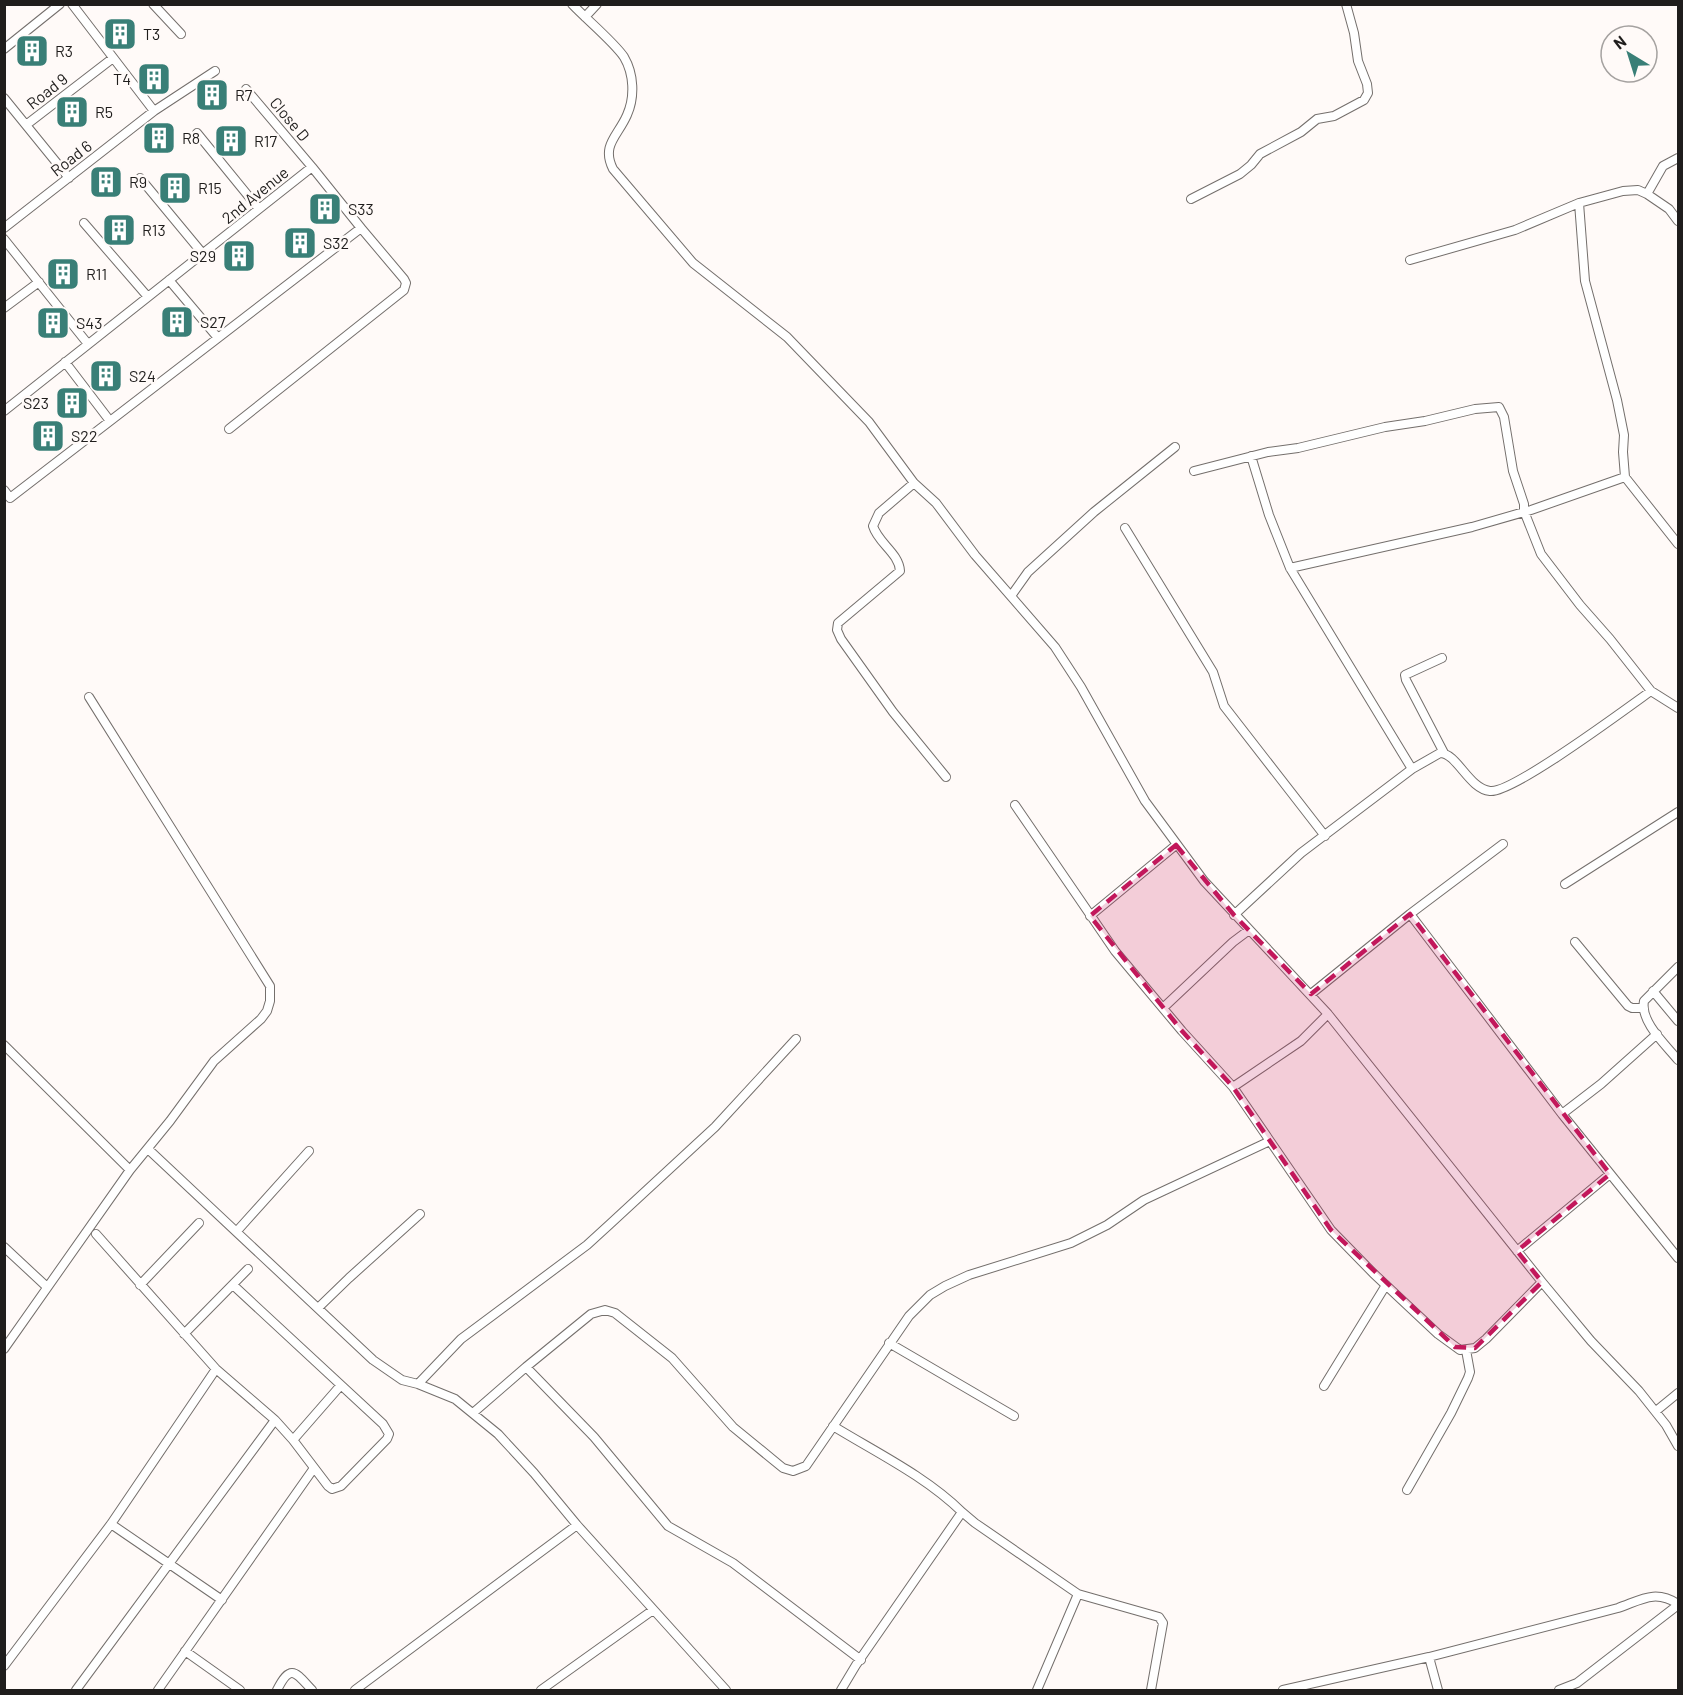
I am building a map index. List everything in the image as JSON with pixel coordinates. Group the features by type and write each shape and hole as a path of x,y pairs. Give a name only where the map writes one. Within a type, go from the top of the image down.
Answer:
{"street":[{"path":"4,49 60,4"},
{"path":"72,4 154,111"},
{"path":"153,4 181,34"},
{"path":"572,4 623,57 633,89 628,114 611,142 608,160 613,169 693,263 787,337 869,422 914,483 936,503 975,555 1055,647 1081,687 1146,801 1176,845 1234,915 1328,1014 1542,1282 1592,1341 1640,1390 1678,1446"},
{"path":"585,17 597,4"},
{"path":"1191,199 1240,174 1266,150 1301,132 1317,119 1334,116 1364,100 1368,93 1367,84 1358,61 1354,33 1346,4"},
{"name":"Road 9","path":"26,125 113,58"},
{"name":"Road 6","path":"4,228 154,111 215,71"},
{"name":"Close D","path":"246,89 312,167"},
{"path":"4,98 69,178"},
{"path":"197,133 259,209"},
{"path":"1647,194 1663,166 1678,158"},
{"name":"2nd Avenue","path":"4,411 312,167 404,279 406,283 404,290 229,429"},
{"path":"140,178 203,254"},
{"path":"1410,260 1515,230 1579,203 1623,191 1638,190 1647,194 1669,209 1678,221"},
{"path":"1579,203 1585,280 1622,427 1625,477 1678,544"},
{"path":"84,223 148,297"},
{"path":"4,490 10,498 361,228"},
{"path":"4,239 88,344"},
{"path":"169,280 218,338"},
{"path":"4,308 39,282"},
{"path":"65,362 110,421"},
{"path":"1194,471 1251,456 1298,448 1385,427 1425,421 1475,409 1499,407 1504,417 1524,511 1541,554 1651,692 1678,708"},
{"path":"1011,596 1028,572 1094,512 1175,447"},
{"path":"1251,456 1269,515 1290,568 1412,770"},
{"path":"1290,568 1407,543 1524,511 1625,477"},
{"path":"914,483 879,513 873,526 876,534 898,561 900,571 838,623 837,630 893,712 946,777"},
{"path":"1125,528 1213,672 1224,706 1325,836"},
{"path":"1442,658 1406,675 1406,680 1444,753 1482,789 1493,791 1515,782 1577,744 1651,692"},
{"path":"4,1349 130,1170 214,1061 261,1019 270,1001 270,986 89,697"},
{"path":"1234,915 1293,859 1412,770 1440,753 1444,753"},
{"path":"1014,805 1115,951 1182,1031 1233,1087 1331,1230 1446,1341 1460,1350 1475,1348 1542,1282"},
{"path":"1565,884 1678,812"},
{"path":"1311,994 1410,914 1503,844"},
{"path":"1090,916 1176,845"},
{"path":"1410,914 1562,1114 1678,1258"},
{"path":"1163,1008 1215,958 1249,930"},
{"path":"1575,942 1628,1006 1642,1008"},
{"path":"1678,967 1644,1001 1642,1008 1647,1021 1678,1060"},
{"path":"1653,991 1678,1021"},
{"path":"1233,1087 1301,1041 1328,1014"},
{"path":"1562,1114 1601,1084 1657,1034"},
{"path":"418,1384 461,1339 587,1245 715,1126 796,1039"},
{"path":"4,1045 130,1170"},
{"path":"473,1413 591,1314 605,1310 615,1313 672,1358 733,1427 783,1468 793,1471 806,1466 889,1343 909,1316 930,1295 969,1275 1071,1243 1107,1225 1144,1200 1270,1142"},
{"path":"148,1149 387,1371 402,1380 455,1399 498,1434 652,1610 726,1690"},
{"path":"237,1231 309,1152"},
{"path":"1517,1251 1610,1174"},
{"path":"318,1308 420,1214"},
{"path":"140,1285 199,1223"},
{"path":"96,1234 216,1369 275,1420 328,1486 336,1489 342,1486 387,1439 389,1434 383,1424 233,1285"},
{"path":"4,1247 47,1287"},
{"path":"184,1334 248,1269"},
{"path":"1324,1386 1386,1285"},
{"path":"889,1343 1014,1416"},
{"path":"1407,1490 1451,1413 1468,1378 1470,1372 1466,1350"},
{"path":"526,1367 594,1437 668,1526 733,1563 861,1660"},
{"path":"4,1666 111,1524 216,1369"},
{"path":"293,1440 341,1385"},
{"path":"1656,1411 1678,1393"},
{"path":"76,1690 275,1420"},
{"path":"833,1426 929,1484 975,1523 1078,1594 1159,1617 1163,1623 1151,1690"},
{"path":"158,1690 314,1468"},
{"path":"841,1690 962,1512"},
{"path":"111,1524 222,1599"},
{"path":"355,1690 577,1525"},
{"path":"1037,1690 1078,1594"},
{"path":"1283,1690 1315,1686 1618,1608 1645,1598 1661,1595 1678,1605 1577,1683 1559,1690"},
{"path":"541,1690 652,1610"},
{"path":"185,1651 240,1690"},
{"path":"1429,1657 1438,1690"},
{"path":"277,1690 283,1679 289,1673 294,1672 301,1676 312,1690"}],"highlighted area":[{"path":"1176,845 1234,915 1311,994 1410,914 1610,1174 1517,1251 1542,1282 1475,1348 1455,1347 1331,1230 1233,1087 1182,1031 1090,916"}],"place":[{"name":"T3","path":"120,34"},
{"name":"R3","path":"32,51"},
{"name":"T4","path":"154,79"},
{"name":"R7","path":"212,95"},
{"name":"R5","path":"72,112"},
{"name":"R8","path":"159,138"},
{"name":"R17","path":"231,141"},
{"name":"R9","path":"106,182"},
{"name":"R15","path":"175,188"},
{"name":"S33","path":"325,209"},
{"name":"R13","path":"119,230"},
{"name":"S32","path":"300,243"},
{"name":"S29","path":"239,256"},
{"name":"R11","path":"63,274"},
{"name":"S27","path":"177,322"},
{"name":"S43","path":"53,323"},
{"name":"S24","path":"106,376"},
{"name":"S23","path":"72,403"},
{"name":"S22","path":"48,436"}]}
